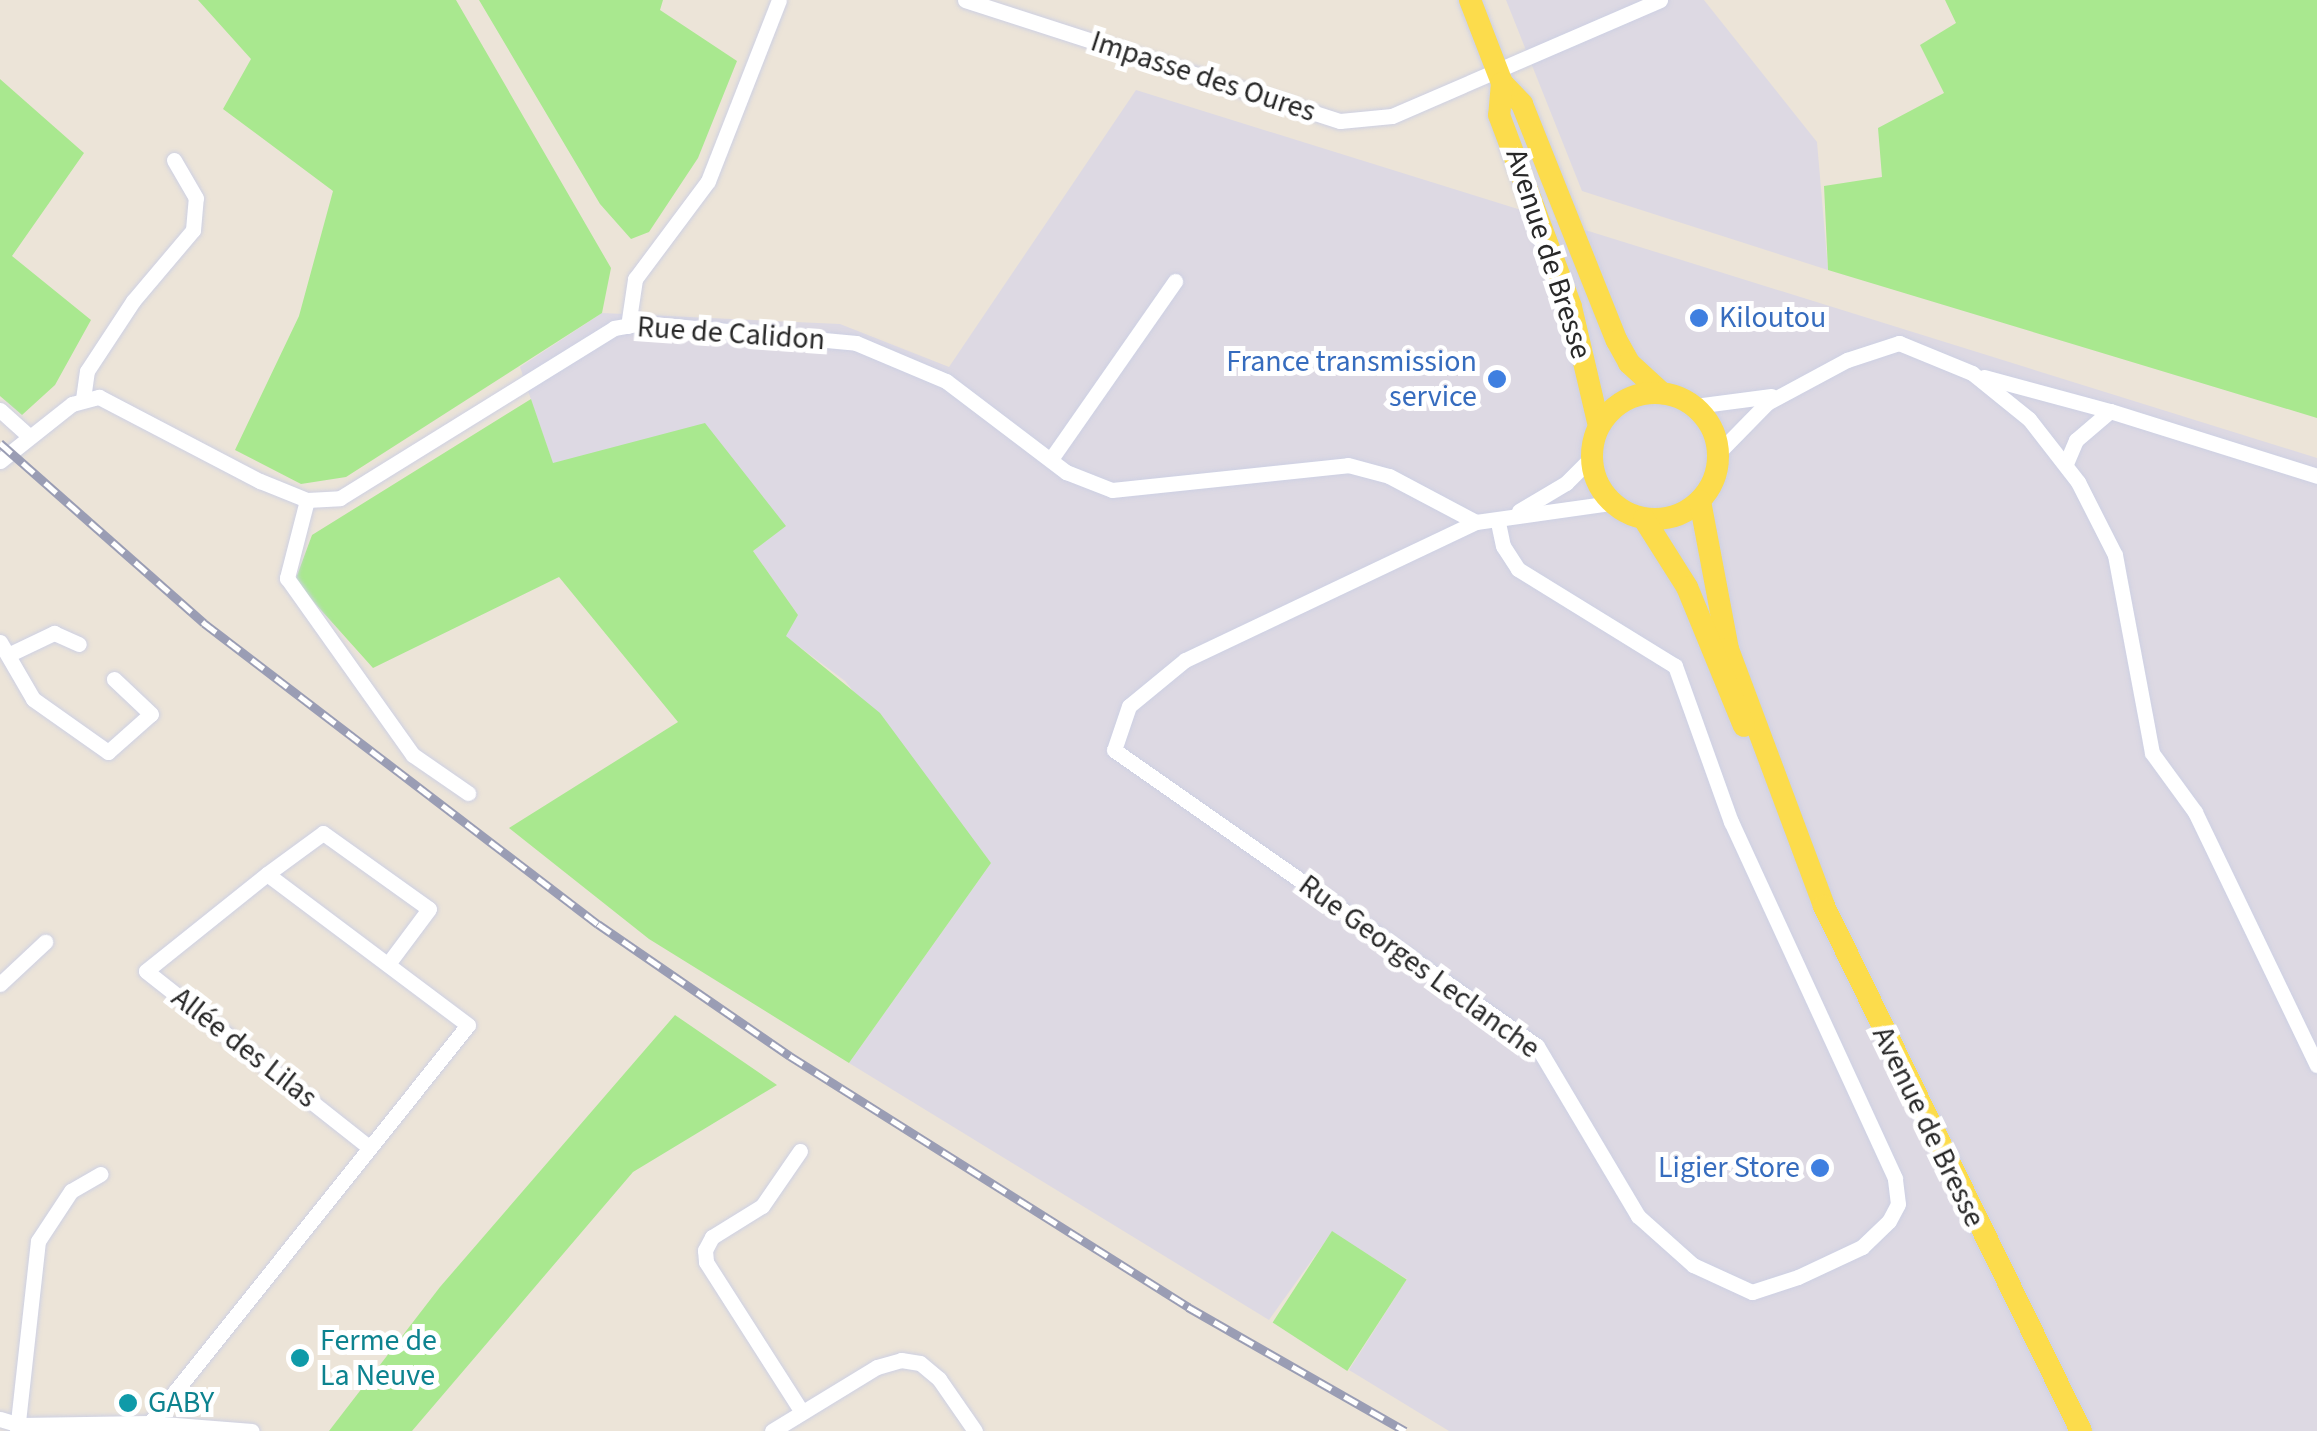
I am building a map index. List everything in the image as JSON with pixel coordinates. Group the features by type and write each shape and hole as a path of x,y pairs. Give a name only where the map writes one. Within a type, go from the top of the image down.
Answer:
{"main road":[{"name":"Avenue de Bresse","path":"1470,0 1498,75 1499,114 1571,307 1599,426"},
{"name":"Avenue de Bresse","path":"1498,75 1522,104 1617,341 1629,363 1662,392"},
{"path":"1662,392 1695,406 1719,452 1718,470 1700,501 1684,513 1644,518 1612,503 1592,457 1599,426 1626,400 1662,392"},
{"name":"Avenue de Bresse","path":"1700,501 1728,650 1790,816 1875,1022 2080,1431"},
{"name":"Avenue de Bresse","path":"1644,518 1687,587 1724,687 1790,816"}],"street":[{"path":"628,326 635,278 708,182 780,0"},
{"name":"Impasse des Oures","path":"965,0 1340,121 1392,116 1498,75 1660,0"},
{"path":"83,399 87,371 133,301 193,230 196,198 174,160"},
{"path":"1051,459 1176,280"},
{"name":"Rue de Calidon","path":"307,500 353,490 576,350 628,326 856,344 946,382 1066,472 1112,490 1367,466 1476,522 1498,522 1612,503"},
{"path":"1695,406 1744,403 1794,388 1900,343 1972,373 2317,476"},
{"path":"1972,373 2029,419 2066,463 2125,587 2152,753 2195,812 2317,1066"},
{"path":"1719,452 1752,416 1794,388"},
{"path":"0,461 83,399 99,397 307,500 287,578 413,754 468,793"},
{"path":"0,410 30,437"},
{"path":"2066,463 2076,440 2110,412"},
{"name":"Rue de Calidon","path":"1498,522 1566,483 1592,457"},
{"name":"Rue Georges Leclanche","path":"1476,522 1185,660 1129,706 1114,750 1537,1046 1574,1098 1638,1216 1694,1265 1752,1292 1798,1277 1862,1248 1889,1221 1898,1204 1894,1178 1731,822 1675,666 1518,570 1502,546 1498,522"},
{"path":"79,644 54,633 6,648 34,699 108,752 151,714 114,679"},
{"name":"Allée des Lilas","path":"369,1147 146,971 323,833 429,910 388,964"},
{"path":"150,1423 468,1024 267,874"},
{"path":"0,984 45,942"},
{"path":"800,1152 762,1206 712,1237 706,1262 802,1412"},
{"path":"19,1428 38,1241 71,1191 101,1174"},
{"path":"772,1431 877,1367 901,1360 920,1363 939,1379 976,1431"},
{"path":"0,1419 19,1428 150,1423 252,1431"}],"shaded area":[{"path":"1506,0 1704,0 1817,142 1828,270 1582,191"},
{"path":"1136,90 2317,458 2317,1431 1449,1431 1349,1370 1407,1279 1332,1232 1269,1320 849,1063 991,863 845,681 785,636 798,615 753,551 785,526 553,464 520,367 602,313 840,324 949,367"}],"green space":[{"path":"198,0 456,0 611,268 602,313 346,477 301,484 235,450 299,316 333,191 223,109 251,59"},
{"path":"479,0 663,0 660,10 737,61 698,158 649,232 631,239 600,204"},
{"path":"1945,0 2317,0 2317,418 1828,270 1824,186 1882,177 1878,128 1944,93 1920,45 1956,23"},
{"path":"0,79 84,153 12,256 91,320 55,385 22,415 0,396"},
{"path":"531,399 553,463 705,423 786,526 753,551 798,615 786,636 880,713 991,863 849,1063 649,939 509,828 678,722 559,577 373,668 295,581 312,535"},
{"path":"675,1015 777,1085 633,1172 412,1431 329,1431 440,1287"},
{"path":"1332,1231 1407,1279 1347,1371 1273,1322"}],"railway":[{"path":"0,443 204,623 598,924 790,1056 1188,1307 1405,1431"}],"place":[{"name":"Kiloutou","path":"1699,318"},
{"name":"France transmission service","path":"1497,379"},
{"name":"Ligier Store","path":"1820,1168"},
{"name":"Ferme de La Neuve","path":"300,1358"},
{"name":"GABY","path":"128,1403"}]}
